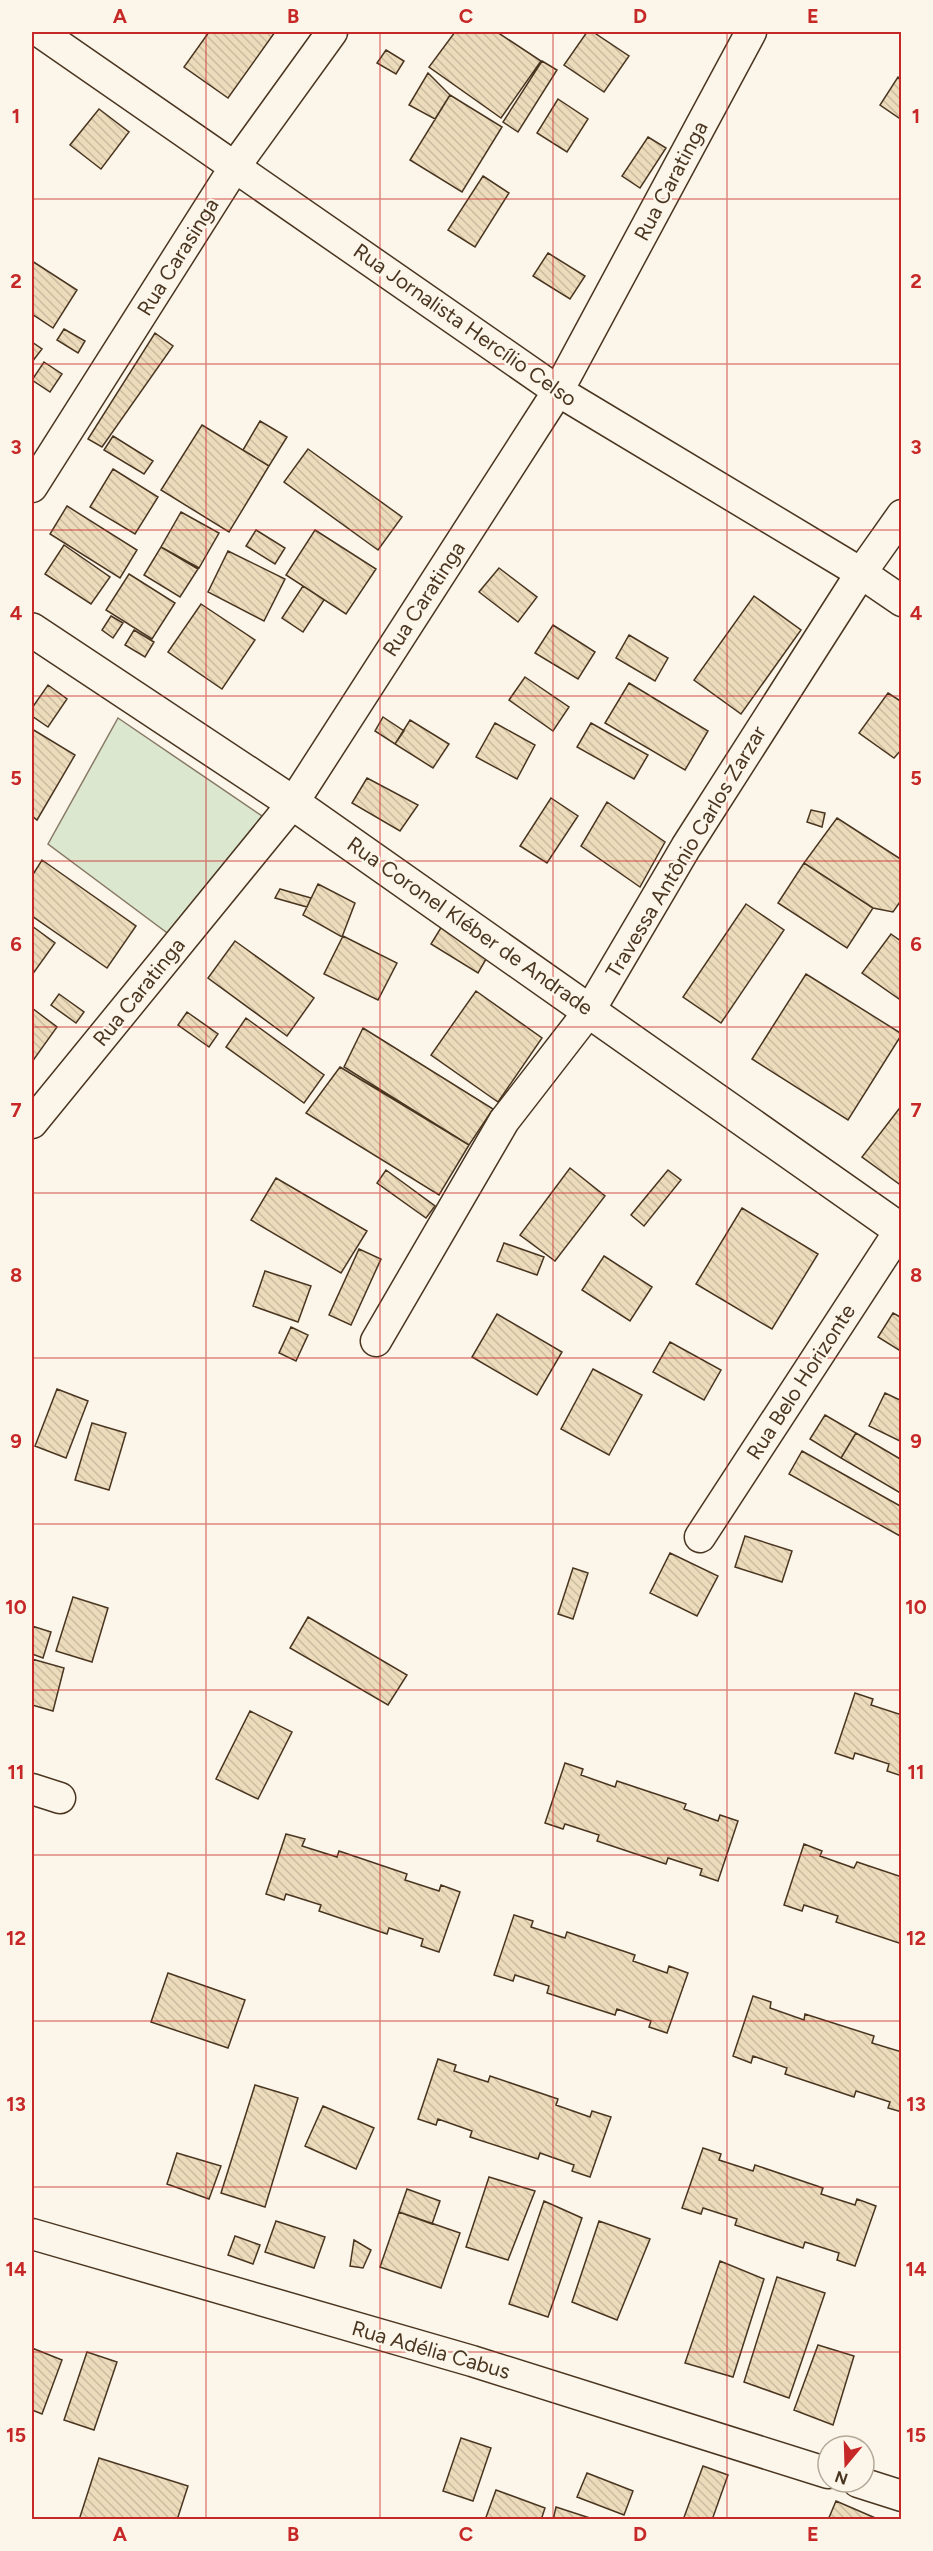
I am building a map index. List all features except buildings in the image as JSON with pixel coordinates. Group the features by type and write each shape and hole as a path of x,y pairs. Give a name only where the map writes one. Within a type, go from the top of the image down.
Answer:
{"main road":[{"name":"Rua Coronel Kléber de Andrade","path":"32,630 293,803 901,1229"}],"street":[{"name":"Rua Jornalista Hercílio Celso","path":"40,32 236,165 558,391 861,573 902,601"},
{"name":"Rua Carasinga","path":"32,487 236,165 332,32"},
{"name":"Rua Caratinga","path":"32,1123 293,803 558,391 751,32"},
{"name":"Travessa Antônio Carlos Zarzar","path":"376,1341 504,1121 590,1010 686,847 861,573 902,515"},
{"name":"Rua Belo Horizonte","path":"700,1537 901,1229"},
{"path":"32,1789 60,1798"},
{"name":"Rua Adélia Cabus","path":"32,2234 472,2361 816,2469"},
{"path":"876,2488 902,2496"}],"green space":[{"path":"118,718 262,816 170,935 48,844"}]}
